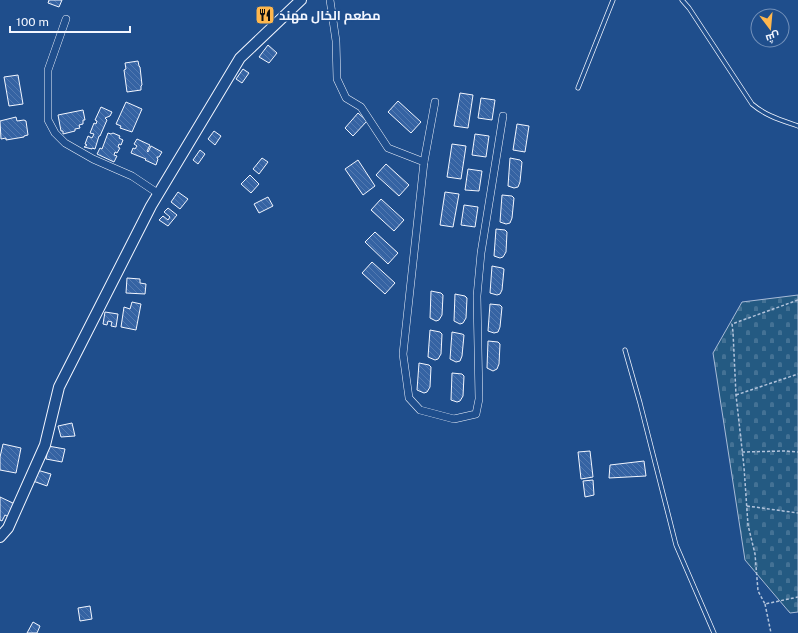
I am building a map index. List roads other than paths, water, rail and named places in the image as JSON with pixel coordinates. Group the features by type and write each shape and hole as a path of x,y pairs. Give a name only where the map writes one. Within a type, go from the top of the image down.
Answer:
{"street":[{"path":"0,537 8,528 45,445 59,387 159,194 240,58 300,0"},
{"path":"330,0 336,41 337,79 346,98 361,107 388,148 424,162"},
{"path":"66,19 48,70 48,120 55,133 65,143 93,159 132,176 159,194"},
{"path":"435,102 424,162 403,354 409,398 420,410 454,419 476,414 479,398 477,296 481,253 503,116"}],"lane":[{"path":"578,88 613,0"},
{"path":"682,0 689,8 752,104 761,112 771,117 798,126"},
{"path":"625,350 676,545 714,633"}],"place":[{"name":"مطعم الخال مهند","path":"265,15"}]}
